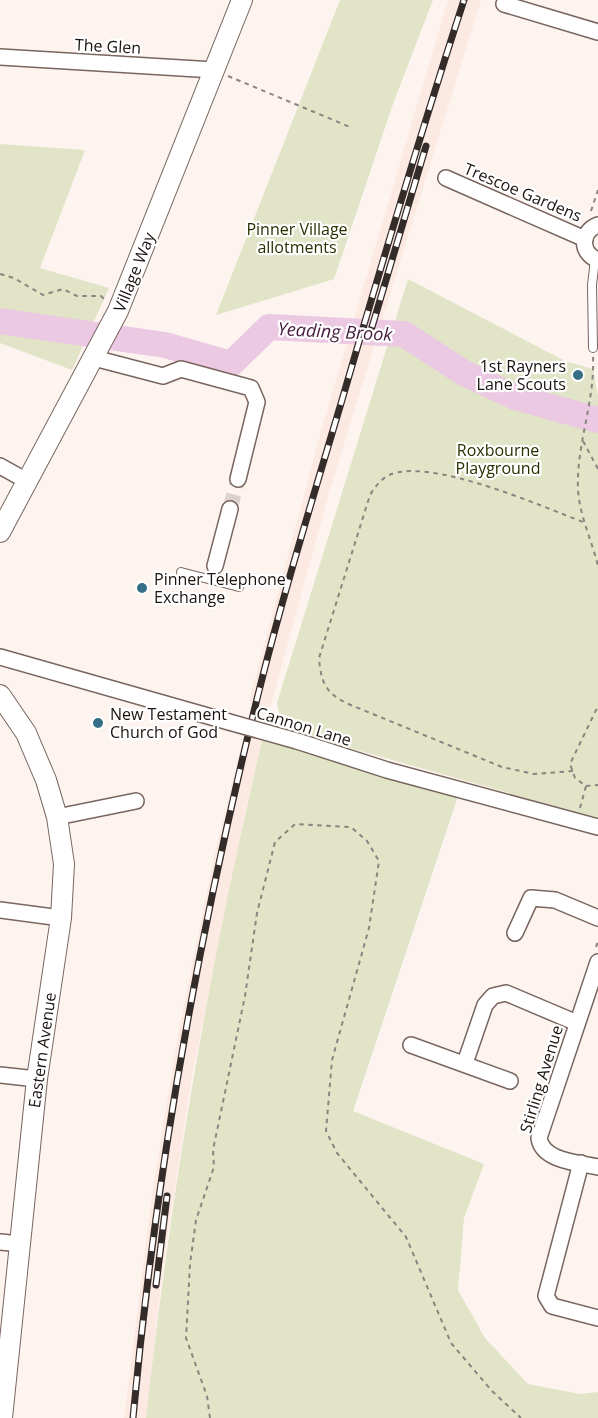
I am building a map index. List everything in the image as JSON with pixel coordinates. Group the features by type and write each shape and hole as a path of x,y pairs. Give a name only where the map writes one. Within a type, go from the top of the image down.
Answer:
{"street":[{"name":"Village Way","path":"0,532 102,344 242,0"},
{"path":"504,4 598,32"},
{"name":"The Glen","path":"0,57 214,70"},
{"name":"Trescoe Gardens","path":"446,178 585,238"},
{"path":"597,259 587,253 585,238 590,228 598,225"},
{"path":"102,344 163,376 181,369 251,388 256,395 257,402 238,479"},
{"path":"0,466 27,481"},
{"path":"213,573 230,509"},
{"name":"Cannon Lane","path":"0,657 297,741 387,770 598,828"},
{"name":"Eastern Avenue","path":"0,695 26,733 46,780 57,817 64,864 61,918 10,1243 2,1418"},
{"path":"57,817 136,801"},
{"path":"515,933 531,898 555,900 598,918"},
{"path":"0,910 61,918"},
{"name":"Stirling Avenue","path":"598,962 539,1138 540,1147 546,1154 598,1167"},
{"path":"465,1063 485,1005 493,996 506,993 577,1023"},
{"path":"411,1045 510,1081"},
{"path":"0,1075 37,1079"},
{"path":"581,1163 546,1296 552,1306 598,1318"}],"lane":[{"path":"593,348 592,285 597,259"},
{"path":"181,572 213,573 240,587"}],"path":[{"path":"214,70 350,127"},
{"path":"0,274 14,278 43,295 63,289 77,296 101,296 110,306"},
{"path":"593,348 593,388 583,441 579,490 583,522 598,566"},
{"path":"593,388 598,391"},
{"path":"583,441 598,469"},
{"path":"573,771 534,774 502,767 346,703 330,694 321,681 319,658 370,495 378,483 390,475 418,472 451,476 487,486 583,522"},
{"path":"592,546 598,545"},
{"path":"598,706 570,764 576,778 586,786 598,785"},
{"path":"579,813 586,786"},
{"path":"210,1418 207,1396 186,1338 190,1264 196,1220 214,1167 213,1150 245,996 257,913 275,842 295,824 351,827 367,842 379,861 369,928 332,1060 326,1131 337,1153 406,1238 451,1343 492,1391 520,1418"}],"shaded area":[{"path":"448,0 481,0 331,486 270,708 249,701 321,431"},
{"path":"245,732 263,737 245,814 192,1076 163,1267 146,1418 124,1418 152,1194 179,1030 215,852"}],"green space":[{"name":"Pinner Village allotments","path":"340,0 433,0 393,104 334,279 216,315"},
{"path":"0,144 85,150 40,268 109,288 72,370 0,343"},
{"name":"Roxbourne Playground","path":"408,279 565,361 593,369 598,396 598,818 314,738 304,722 279,713 277,703"},
{"path":"263,737 458,796 353,1111 484,1164 464,1218 458,1290 485,1338 528,1384 580,1394 598,1392 598,1418 146,1418 168,1245 194,1076 226,907"}],"waterway":[{"name":"Yeading Brook","path":"0,321 165,345 231,364 269,327 404,334 464,373 515,397 598,420"}],"tunnel":[{"path":"230,509 238,479"}],"railway":[{"path":"133,1418 142,1328 166,1148 197,969 235,791 297,551 432,99 464,0"},
{"path":"372,327 426,146"},
{"path":"156,1285 167,1196"}],"place":[{"name":"1st Rayners Lane Scouts","path":"578,375"},
{"name":"Pinner Telephone Exchange","path":"142,588"},
{"name":"New Testament Church of God","path":"98,723"}]}
